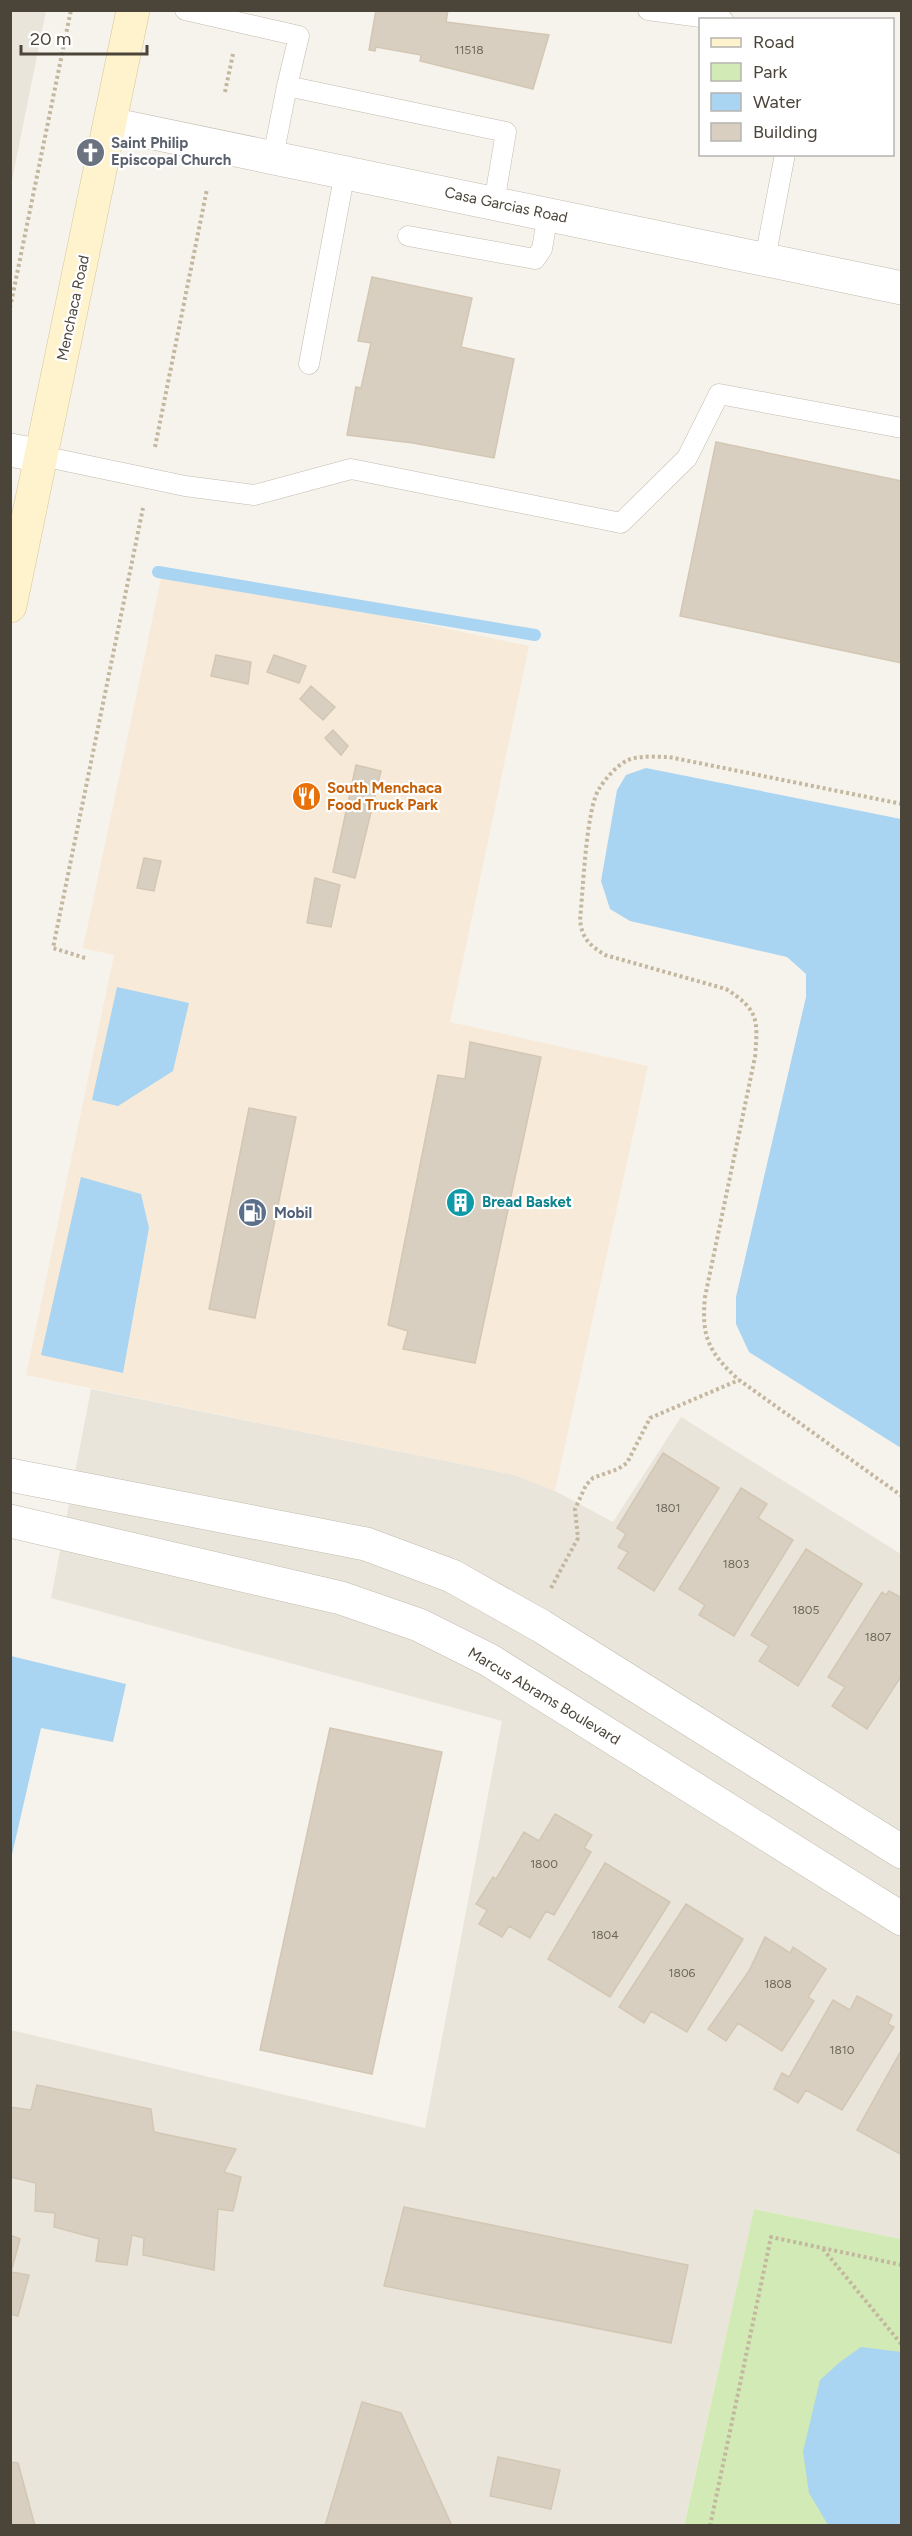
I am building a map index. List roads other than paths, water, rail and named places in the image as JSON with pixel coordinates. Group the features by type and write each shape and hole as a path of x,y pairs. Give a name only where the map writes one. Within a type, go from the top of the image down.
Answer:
{"main road":[{"name":"Menchaca Road","path":"10,606 133,10"}],"street":[{"name":"Casa Garcias Road","path":"110,124 902,288"},
{"path":"10,450 42,456"},
{"path":"10,1475 366,1544 452,1576 540,1626 902,1852"},
{"name":"Marcus Abrams Boulevard","path":"10,1521 341,1598 419,1625 489,1660 902,1919"}],"lane":[{"path":"185,10 299,36 273,157"},
{"path":"648,10 708,18"},
{"path":"287,86 506,132 494,203"},
{"path":"765,259 785,156"},
{"path":"309,364 345,172"},
{"path":"408,236 535,259 542,249 548,214"},
{"path":"42,456 185,486 254,495 351,469 621,523 687,458 719,394 902,428"}],"water":[{"path":"646,768 901,819 901,1448 749,1352 736,1324 736,1297 806,997 806,974 787,957 630,921 610,909 601,881 617,790 626,775"},
{"path":"117,987 189,1003 173,1071 118,1106 92,1100"},
{"path":"81,1177 141,1194 149,1228 123,1373 41,1355"},
{"path":"11,1656 126,1684 113,1742 41,1728 11,1859"},
{"path":"861,2347 901,2352 901,2525 828,2525 809,2493 803,2452 820,2380"}],"waterway":[{"path":"158,572 535,635"}],"place":[{"name":"Saint Philip Episcopal Church","path":"90,152"},
{"name":"South Menchaca Food Truck Park","path":"306,797"},
{"name":"Bread Basket","path":"461,1202"},
{"name":"Mobil","path":"253,1213"}]}
